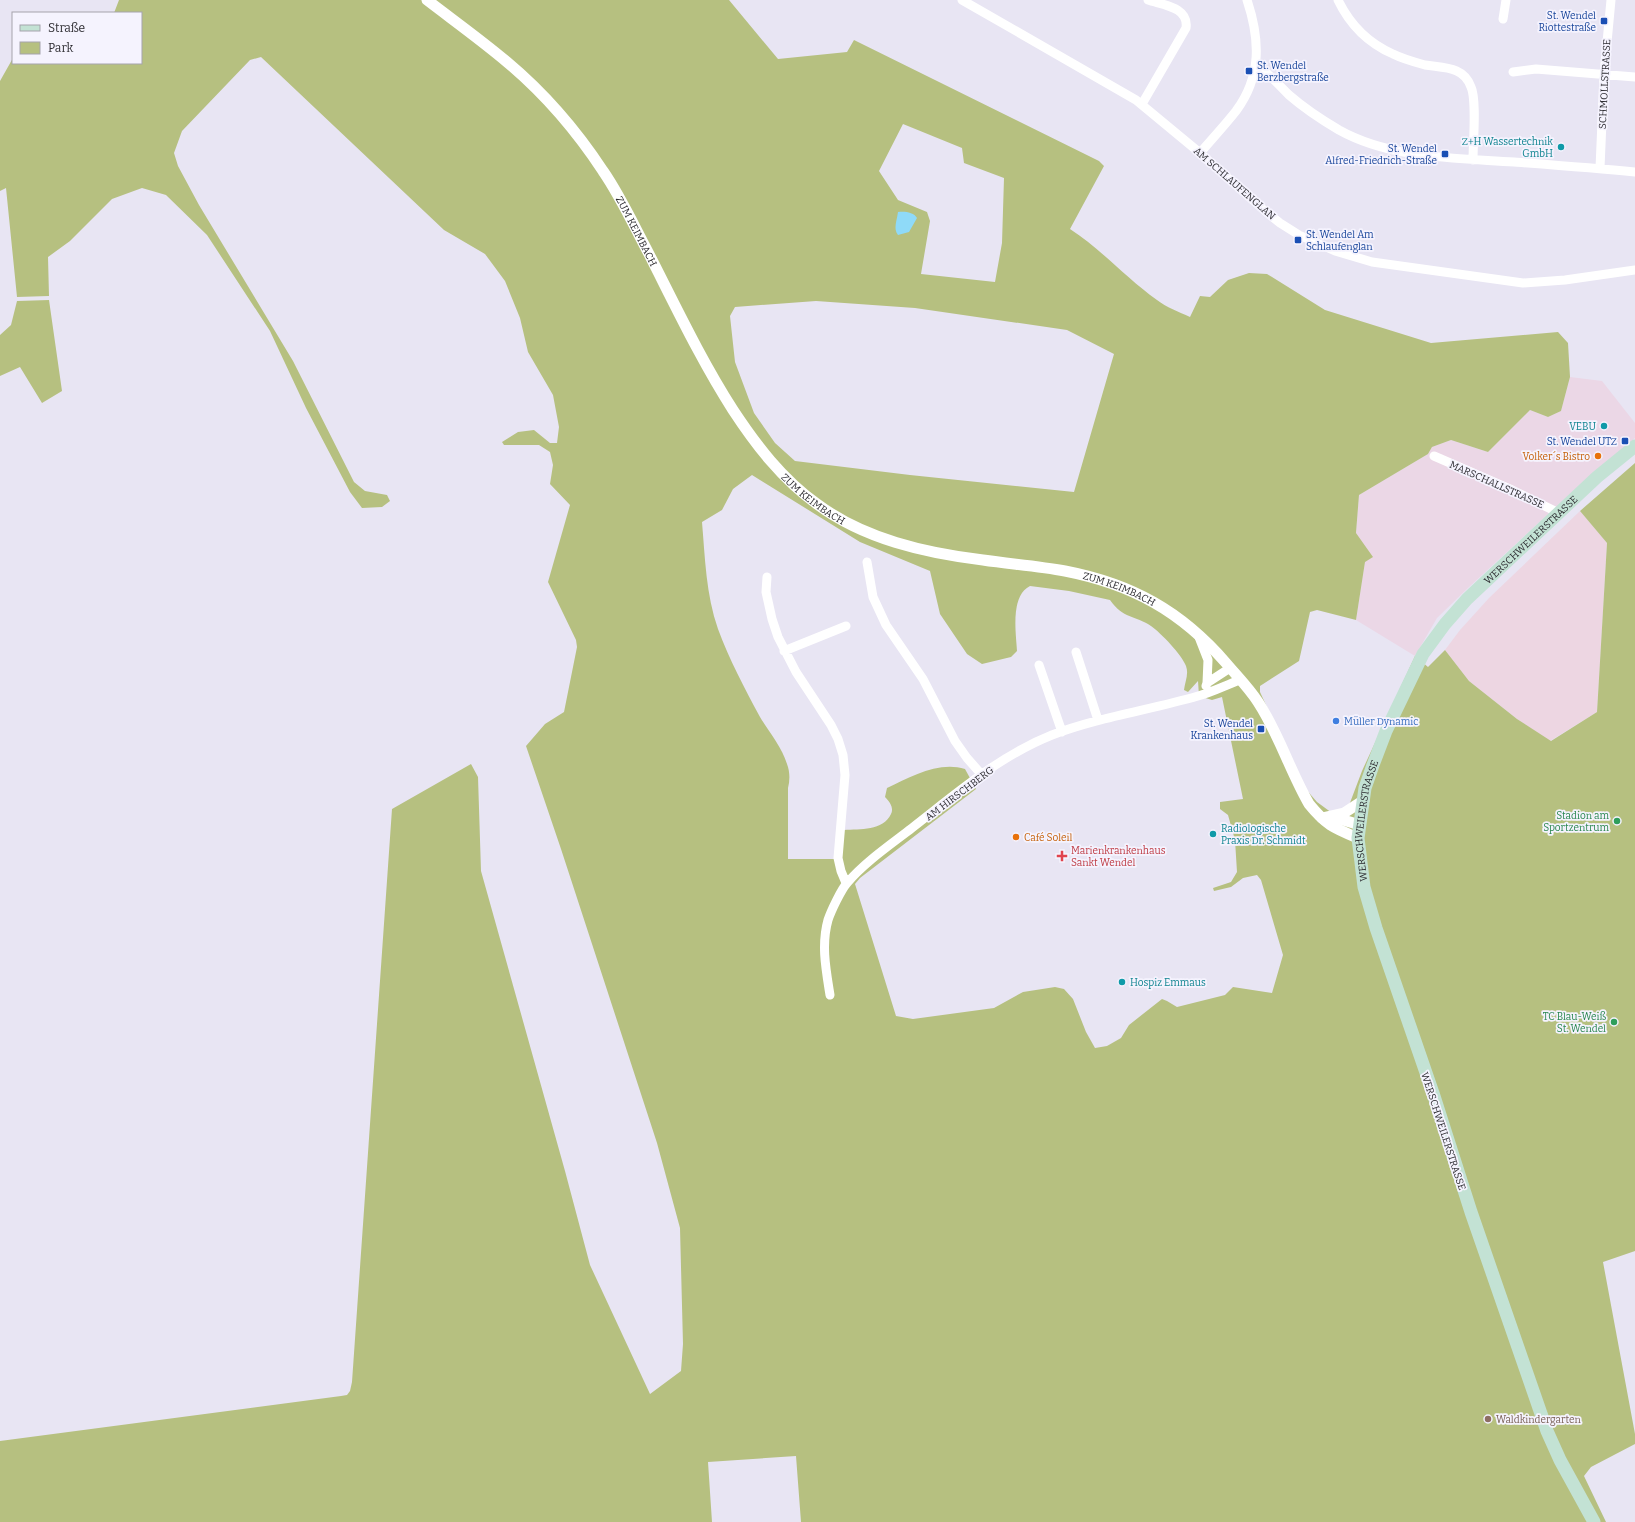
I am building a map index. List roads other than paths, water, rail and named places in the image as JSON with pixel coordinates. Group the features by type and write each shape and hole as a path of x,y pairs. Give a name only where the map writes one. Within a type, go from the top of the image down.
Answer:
{"main road":[{"name":"WERSCHWEILERSTRASSE","path":"1594,1522 1560,1460 1547,1431 1470,1212 1433,1093 1376,928 1364,887 1359,832 1365,788 1386,731 1423,654 1445,624 1467,599 1602,473 1635,446"}],"street":[{"name":"ZUM KEIMBACH","path":"427,0 507,62 554,107 581,140 604,172 622,201 657,271 719,387 755,443 781,472 817,504 850,524 895,543 972,559 1064,571 1107,582 1135,592 1165,609 1211,646 1252,693 1262,709 1309,804 1332,827 1359,832"},
{"name":"AM SCHLAUFENGLAN","path":"962,0 1142,104 1280,223 1303,237 1352,257 1372,262 1523,283 1565,280 1635,270"},
{"path":"1142,104 1186,28 1187,23 1182,13 1175,8 1148,0"},
{"path":"1200,153 1236,110 1248,88 1256,64 1257,42 1253,18 1246,0"},
{"path":"1338,0 1350,21 1360,33 1392,54 1425,65 1453,69 1467,78 1473,93 1473,160"},
{"path":"1503,19 1506,0"},
{"name":"SCHMOLLSTRASSE","path":"1600,168 1604,74 1611,0"},
{"path":"1256,64 1290,95 1340,130 1359,139 1386,148 1411,153 1473,160 1600,168 1635,172"},
{"path":"1513,72 1536,69 1635,77"},
{"name":"MARSCHALLSTRASSE","path":"1434,456 1512,490 1559,513"},
{"path":"867,562 873,597 886,625 900,640 923,679 955,741 982,775"},
{"path":"767,577 766,592 772,619 784,651 831,725 838,739 843,756 845,775 838,858 846,883"},
{"path":"784,651 846,626"},
{"path":"1199,635 1208,660 1207,683"},
{"path":"1076,652 1098,720"},
{"path":"1039,664 1062,732"},
{"path":"1199,696 1207,683 1230,668"},
{"name":"AM HIRSCHBERG","path":"830,995 824,955 828,920 846,883 869,862 982,775 1006,758 1030,745 1062,732 1098,720 1199,696 1240,680"},
{"path":"1322,818 1333,817 1344,813 1364,800"},
{"path":"1333,817 1359,832"}],"water":[{"path":"898,212 911,213 917,218 909,232 898,235 896,227"}],"place":[{"name":"St. Wendel Riottestraße","path":"1604,21"},
{"name":"St. Wendel Berzbergstraße","path":"1249,71"},
{"name":"Z+H Wassertechnik GmbH","path":"1561,147"},
{"name":"St. Wendel Alfred-Friedrich-Straße","path":"1445,154"},
{"name":"St. Wendel Am Schlaufenglan","path":"1298,240"},
{"name":"VEBU","path":"1604,426"},
{"name":"St. Wendel UTZ","path":"1625,441"},
{"name":"Volker´s Bistro","path":"1598,456"},
{"name":"Müller Dynamic","path":"1336,721"},
{"name":"St. Wendel Krankenhaus","path":"1261,729"},
{"name":"Stadion am Sportzentrum","path":"1617,821"},
{"name":"Radiologische Praxis Dr. Schmidt","path":"1213,834"},
{"name":"Café Soleil","path":"1016,837"},
{"name":"Marienkrankenhaus Sankt Wendel","path":"1062,856"},
{"name":"Hospiz Emmaus","path":"1122,982"},
{"name":"TC Blau-Weiß St. Wendel","path":"1614,1022"},
{"name":"Waldkindergarten","path":"1488,1419"}]}
